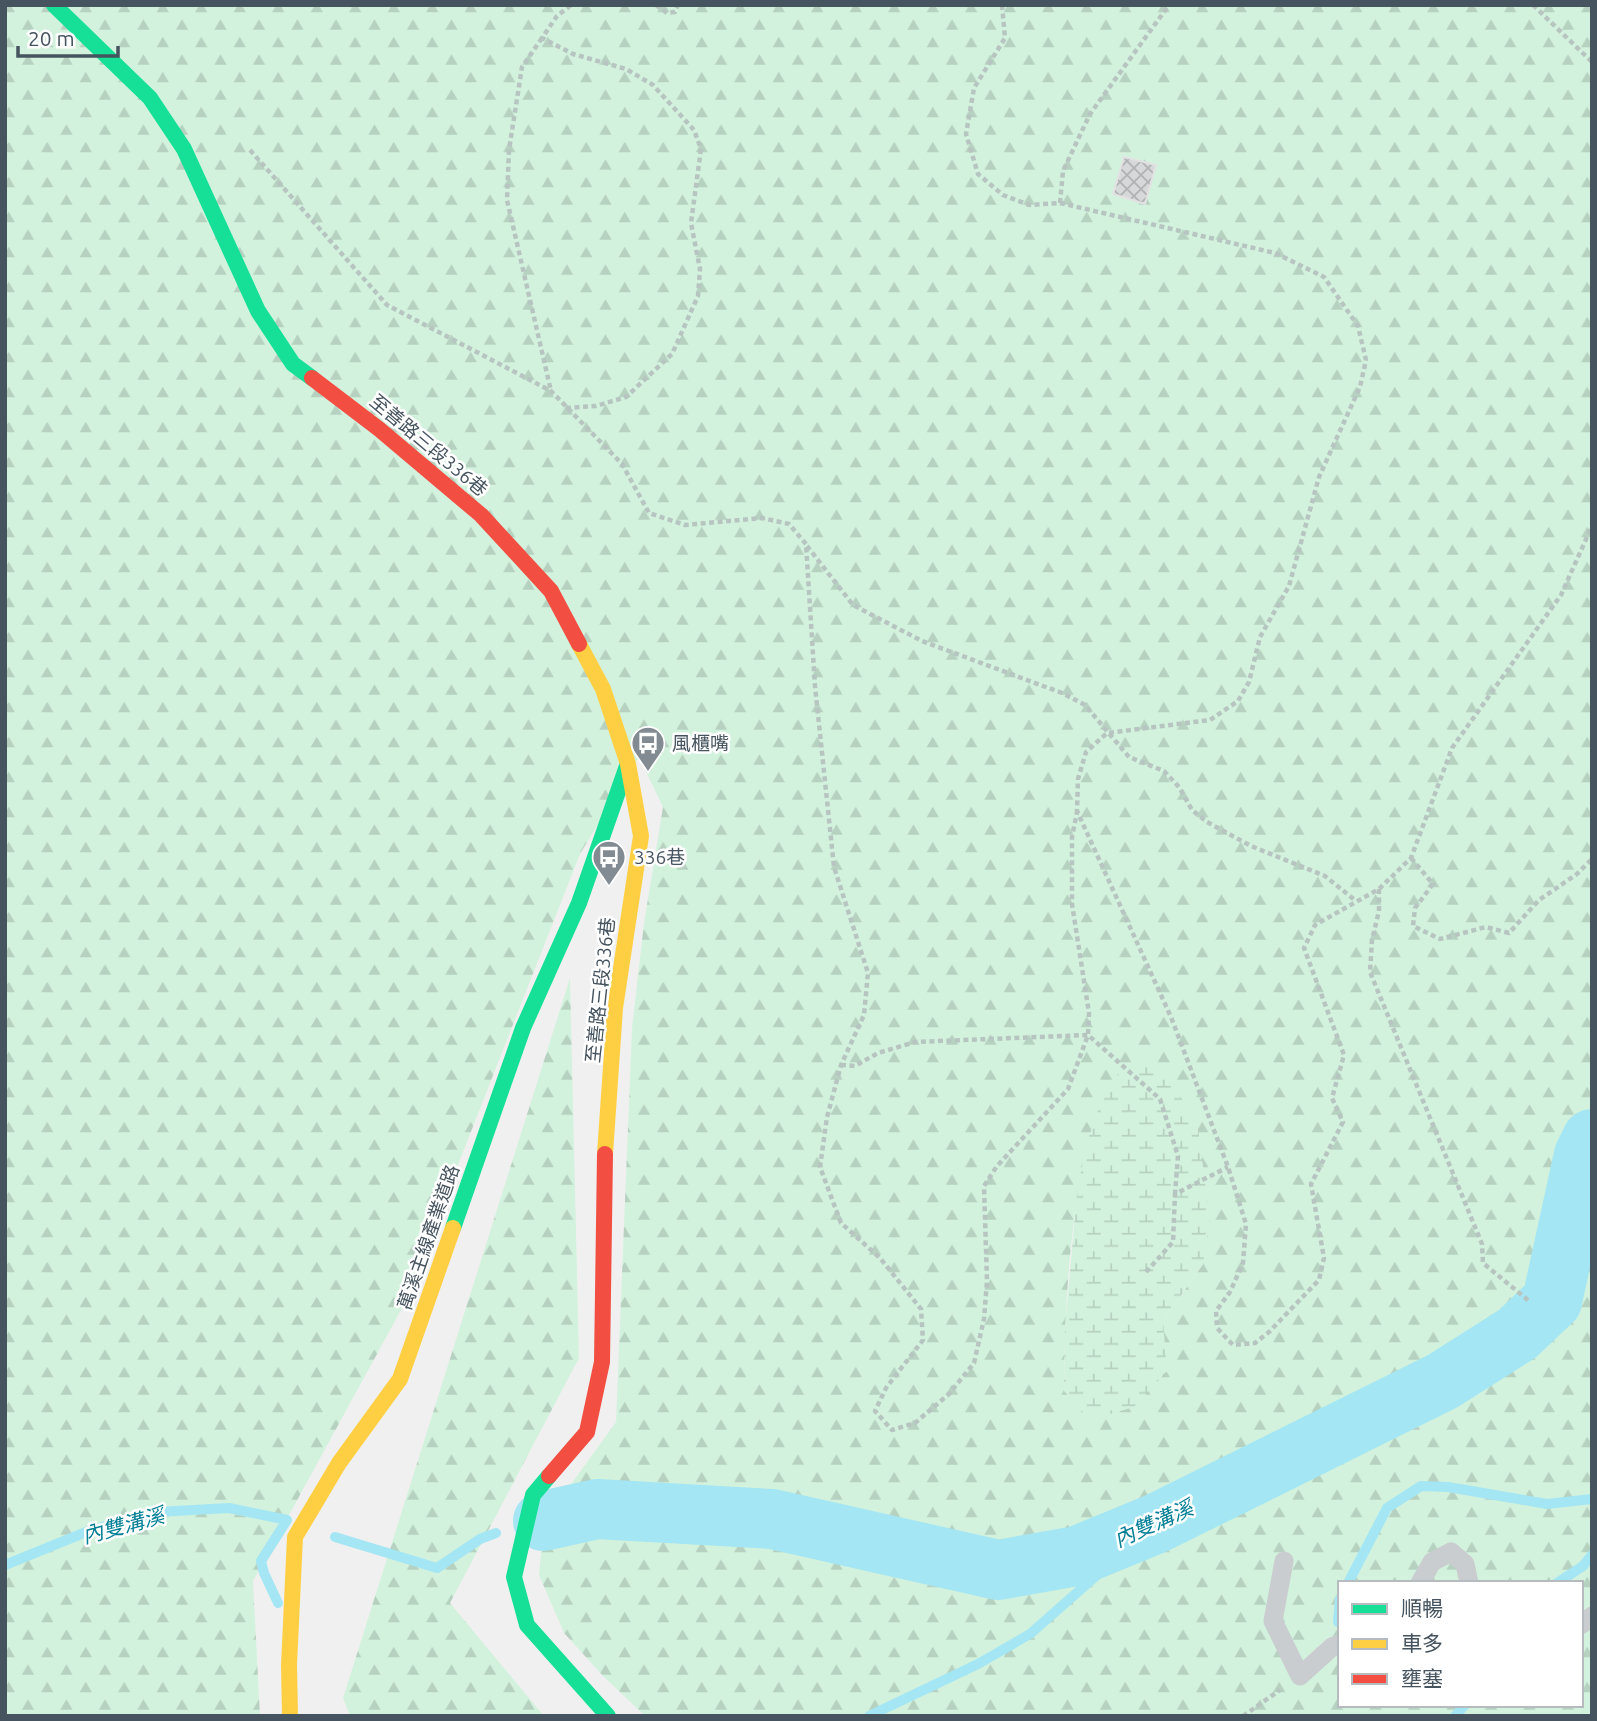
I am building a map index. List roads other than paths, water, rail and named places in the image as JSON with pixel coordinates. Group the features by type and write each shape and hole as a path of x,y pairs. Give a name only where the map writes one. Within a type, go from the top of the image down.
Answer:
{"street":[{"name":"至善路三段336巷","path":"54,5 150,98 157,108 184,149 258,311 293,364 379,429 481,515 551,591 603,689 628,764 640,836 615,1008 606,1161 602,1362 587,1432 533,1495 514,1577 527,1625 608,1716"},
{"name":"萬溪主線產業道路","path":"290,1716 289,1665 295,1537 339,1463 400,1379 523,1028 579,903 628,764"}],"lane":[{"path":"1421,1581 1432,1562 1451,1552 1465,1564 1469,1581"},
{"path":"1284,1560 1273,1621 1300,1676 1338,1645"}],"waterway":[{"name":"內雙溝溪","path":"543,1521 597,1509 772,1519 998,1570 1077,1556 1155,1524 1443,1381 1517,1334 1552,1301 1584,1155 1592,1139"},
{"path":"1349,1581 1387,1508 1421,1486 1448,1487 1547,1504 1592,1499"},
{"name":"內雙溝溪","path":"5,1565 91,1530 157,1512 229,1508 287,1520 261,1561 278,1603"},
{"path":"869,1716 978,1664 1030,1634 1155,1524"},
{"name":"內雙溝溪","path":"335,1537 437,1568 480,1539 496,1533"},
{"path":"1560,1581 1583,1566 1592,1555"},
{"path":"1455,1716 1463,1707"}],"place":[{"name":"風櫃嘴","path":"648,773"},
{"name":"336巷","path":"609,887"}]}
